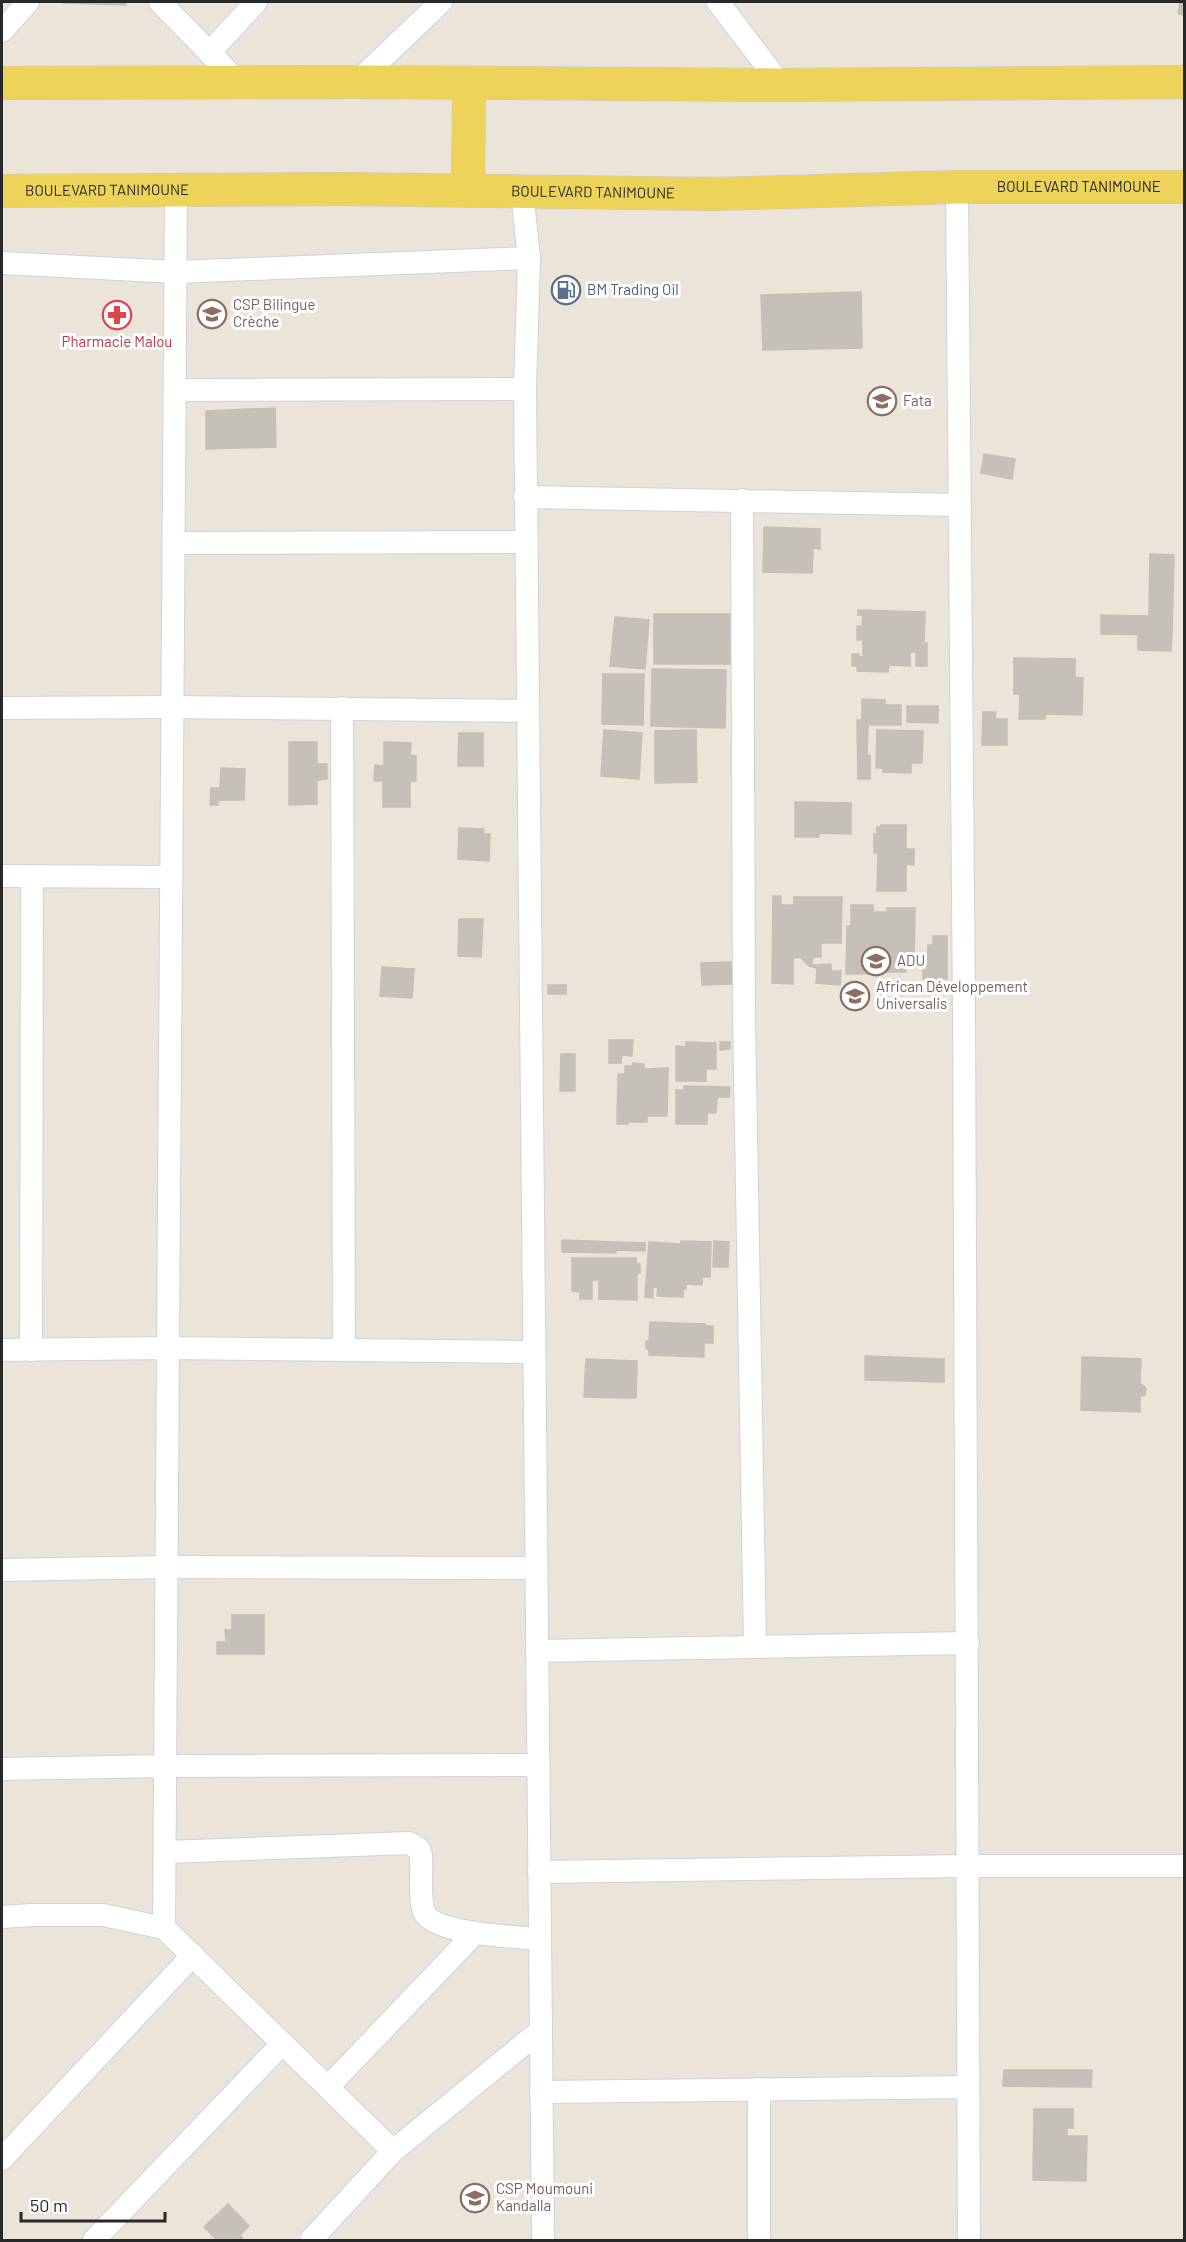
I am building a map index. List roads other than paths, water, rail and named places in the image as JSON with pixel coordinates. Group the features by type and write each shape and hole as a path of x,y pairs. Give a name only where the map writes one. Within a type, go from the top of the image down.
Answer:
{"main road":[{"path":"2,83 357,82 781,85 1185,82"},
{"path":"468,191 469,83"},
{"name":"BOULEVARD TANIMOUNE","path":"2,191 176,189 715,194 957,187 1185,187"}],"street":[{"path":"2,31 28,2"},
{"path":"160,2 238,82"},
{"path":"210,52 256,2"},
{"path":"357,82 441,2"},
{"path":"718,2 781,85"},
{"path":"957,187 968,1643 969,2241"},
{"path":"164,1928 176,189"},
{"path":"522,192 529,258 525,389 525,497 542,2092 539,2237"},
{"path":"2,263 176,272 529,258"},
{"path":"175,390 525,389"},
{"path":"525,497 960,505"},
{"path":"742,500 744,1016 755,1646"},
{"path":"174,543 526,542"},
{"path":"2,708 172,707 528,711"},
{"path":"342,708 344,1350"},
{"path":"2,876 171,877"},
{"path":"31,1350 32,877"},
{"path":"2,1350 168,1348 534,1352"},
{"path":"2,1570 167,1567 536,1568"},
{"path":"537,1651 968,1643"},
{"path":"2,1769 538,1765"},
{"path":"165,1852 409,1844 419,1849 423,1908 431,1920 474,1934 540,1939"},
{"path":"539,1872 967,1866 1185,1866"},
{"path":"2,1917 103,1915 164,1928 393,2151"},
{"path":"328,2087 474,1934"},
{"path":"2,2159 193,1955"},
{"path":"311,2241 393,2151 541,2030"},
{"path":"94,2241 283,2043"},
{"path":"542,2092 968,2086"},
{"path":"759,2089 759,2241"}],"place":[{"name":"BM Trading Oil","path":"566,290"},
{"name":"CSP Bilingue Crèche","path":"212,314"},
{"name":"Pharmacie Malou","path":"117,315"},
{"name":"Fata","path":"882,401"},
{"name":"ADU","path":"876,961"},
{"name":"African Développement Universalis","path":"855,996"},
{"name":"CSP Moumouni Kandalla","path":"475,2198"}]}
